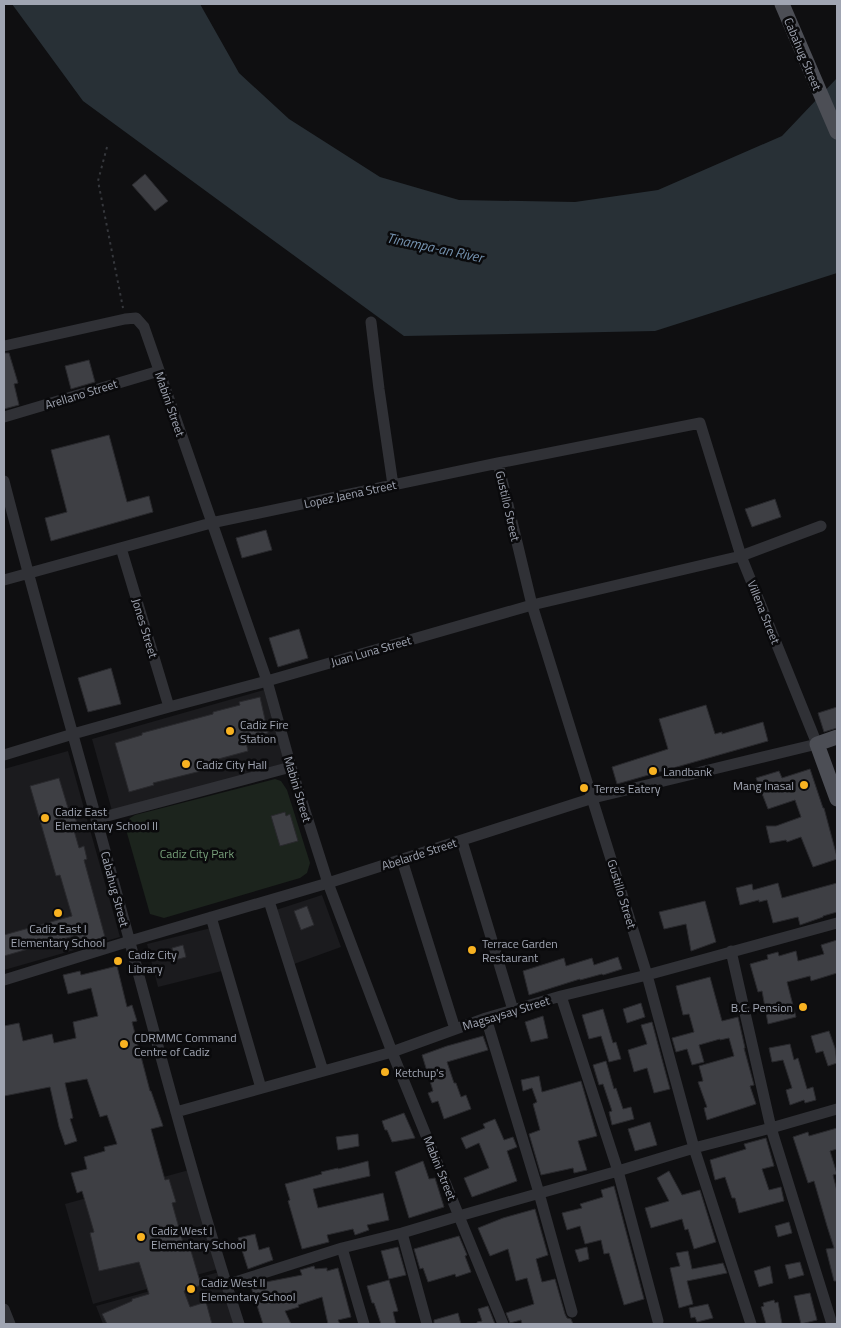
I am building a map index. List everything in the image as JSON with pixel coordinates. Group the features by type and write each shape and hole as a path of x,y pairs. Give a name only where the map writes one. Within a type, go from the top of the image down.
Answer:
{"main road":[{"name":"Cabahug Street","path":"782,4 837,132"},
{"name":"Abelarde Street","path":"817,744 837,737"},
{"name":"Villena Street","path":"817,744 837,799"}],"street":[{"name":"Mabini Street","path":"125,319 136,318 144,327 266,681 328,883 392,1052 503,1324"},
{"path":"4,346 125,319"},
{"path":"371,322 393,485"},
{"name":"Arellano Street","path":"4,418 159,371"},
{"name":"Lopez Jaena Street","path":"4,580 211,523 700,423"},
{"name":"Villena Street","path":"700,423 741,556 817,744"},
{"name":"Gustillo Street","path":"498,463 532,605 647,975 694,1148 751,1324"},
{"name":"Cabahug Street","path":"4,481 176,1112 239,1324"},
{"name":"Juan Luna Street","path":"4,755 532,605 741,556 821,526"},
{"name":"Jones Street","path":"121,548 168,707"},
{"name":"Abelarde Street","path":"4,980 328,883 593,798 817,744"},
{"path":"96,819 291,767"},
{"path":"462,840 513,1010"},
{"path":"402,860 455,1029"},
{"path":"269,901 323,1071"},
{"path":"211,917 261,1088"},
{"name":"Magsaysay Street","path":"176,1112 392,1052 486,1018 561,996 647,975 837,923"},
{"path":"731,951 771,1128 832,1324"},
{"path":"561,996 618,1171 658,1321"},
{"path":"486,1018 539,1193 572,1312"},
{"path":"226,1285 342,1248 402,1233 694,1148 837,1109"},
{"path":"402,1233 427,1324"},
{"path":"342,1248 364,1324"},
{"path":"4,1309 10,1324"}],"path":[{"path":"108,147 98,181 125,319"}],"shaded area":[{"path":"264,690 287,772 114,818 92,739"},
{"path":"68,751 120,937 4,970 4,769"},
{"path":"322,895 341,947 294,964 276,910"},
{"path":"211,928 222,971 158,987 147,944"},
{"name":"Cadiz West I Elementary School","path":"189,1170 218,1269 93,1304 65,1204"},
{"name":"Cadiz West II Elementary School","path":"219,1272 234,1324 103,1324 96,1306"}],"green space":[{"name":"Cadiz City Park","path":"275,779 281,781 287,790 310,863 307,873 300,878 164,918 150,914 125,826 130,818 135,815"}],"water":[{"name":"Tinampa-an River","path":"12,4 200,4 239,73 289,119 380,177 459,200 575,202 658,190 782,136 837,78 837,273 655,331 404,336 83,101"}],"building":[{"path":"145,174 168,201 155,211 132,185"},
{"path":"4,353 9,353 18,383 14,384 19,405 4,409"},
{"path":"89,360 95,382 71,389 65,366"},
{"path":"109,435 127,502 149,496 153,512 51,541 45,518 67,512 51,450"},
{"path":"775,499 781,517 752,527 745,509"},
{"path":"266,530 272,550 242,558 236,538"},
{"path":"299,629 308,658 278,667 269,638"},
{"path":"111,668 121,704 88,712 78,678"},
{"path":"260,697 268,733 245,738 248,751 211,761 213,768 153,783 154,785 129,792 115,743 142,735 142,733 213,714 213,712 240,705 239,702"},
{"path":"706,705 715,734 722,732 722,734 763,722 768,741 617,784 612,767 668,749 659,719"},
{"path":"837,707 837,728 824,732 818,713"},
{"path":"810,769 824,808 837,857 837,859 813,867 801,837 787,842 786,840 770,843 766,826 776,826 801,817 795,800 768,809 756,778 779,771 782,778"},
{"path":"59,778 71,818 75,817 78,826 73,827 79,848 84,846 87,859 84,860 105,937 80,944 77,935 4,956 4,935 72,916 60,875 56,876 30,786"},
{"path":"285,812 286,816 290,814 298,841 280,846 271,816"},
{"path":"778,883 782,898 837,883 837,912 800,925 798,917 773,923 767,900 740,905 736,888 752,884 753,890"},
{"path":"705,901 716,942 691,951 686,924 664,929 659,912"},
{"path":"307,906 314,925 301,930 294,911"},
{"path":"837,940 837,973 811,981 810,976 787,982 796,1017 768,1024 762,991 758,992 750,964 768,959 767,955 778,952 779,956 796,951 798,961 824,954 821,945"},
{"path":"183,945 186,957 175,960 172,948"},
{"path":"618,957 622,969 580,979 529,995 523,971 564,958 566,966 592,958 594,965"},
{"path":"117,966 127,1007 132,1005 137,1021 132,1022 150,1091 163,1126 151,1129 165,1180 169,1179 176,1202 172,1203 184,1246 189,1244 201,1285 184,1291 190,1307 206,1302 212,1324 107,1324 102,1314 132,1301 132,1299 149,1294 139,1262 99,1271 90,1233 94,1232 82,1191 77,1193 71,1173 87,1169 84,1157 105,1151 104,1147 117,1144 107,1115 100,1117 87,1079 65,1083 73,1118 70,1119 77,1141 65,1145 50,1087 4,1096 4,1026 19,1023 23,1041 52,1034 54,1043 76,1038 73,1022 98,1016 91,988 68,994 63,975 80,971 81,975"},
{"path":"710,977 722,1021 738,1017 754,1085 750,1086 756,1104 707,1120 704,1108 707,1107 698,1082 703,1081 699,1066 734,1056 729,1038 699,1045 704,1062 692,1065 687,1049 676,1052 672,1038 694,1032 689,1014 683,1015 676,986"},
{"path":"641,1003 645,1017 627,1023 623,1009"},
{"path":"603,1009 613,1043 616,1042 621,1059 609,1062 601,1036 589,1039 582,1015"},
{"path":"543,1016 548,1038 531,1042 525,1022"},
{"path":"652,1022 670,1089 654,1093 647,1068 634,1072 628,1050 647,1044 641,1025"},
{"path":"829,1031 835,1048 837,1063 828,1066 823,1051 816,1053 811,1036"},
{"path":"483,1036 488,1050 447,1062 461,1097 466,1095 471,1109 444,1119 438,1101 432,1103 428,1093 433,1091 422,1055"},
{"path":"790,1044 794,1060 798,1058 807,1089 813,1087 816,1100 805,1103 804,1100 790,1105 786,1090 792,1088 783,1060 772,1062 769,1048"},
{"path":"606,1061 614,1089 616,1088 623,1109 631,1107 634,1119 612,1125 609,1112 612,1111 603,1084 599,1085 593,1065"},
{"path":"539,1076 542,1092 581,1081 597,1136 578,1141 587,1170 574,1173 573,1168 541,1175 529,1134 540,1130 533,1104 537,1102 532,1088 523,1091 521,1080"},
{"path":"404,1113 415,1138 392,1142 382,1121"},
{"path":"495,1119 504,1140 513,1137 517,1147 507,1151 517,1181 472,1197 464,1178 489,1168 479,1143 466,1149 461,1138 485,1128 483,1124"},
{"path":"650,1122 657,1145 635,1151 628,1129"},
{"path":"837,1128 837,1149 830,1151 837,1174 833,1175 837,1191 837,1281 834,1281 826,1249 834,1248 814,1181 808,1183 793,1137 808,1132 809,1136"},
{"path":"358,1134 359,1146 338,1150 336,1137"},
{"path":"766,1138 774,1166 762,1169 769,1190 781,1187 784,1201 739,1213 735,1198 732,1198 725,1177 715,1180 710,1160 746,1149 744,1144"},
{"path":"368,1161 370,1176 313,1189 318,1208 383,1193 389,1220 367,1225 369,1230 355,1235 353,1229 327,1235 329,1242 302,1249 285,1184 322,1174 321,1172"},
{"path":"423,1161 429,1179 435,1178 444,1207 409,1218 395,1172"},
{"path":"669,1171 682,1195 700,1190 716,1242 694,1249 688,1229 685,1230 682,1219 651,1228 645,1208 669,1201 657,1178"},
{"path":"614,1186 644,1299 624,1305 609,1253 604,1254 601,1240 585,1244 580,1226 567,1230 562,1213 582,1208 580,1204 603,1197 601,1190"},
{"path":"535,1209 548,1255 536,1259 542,1282 555,1279 565,1314 567,1318 571,1319 573,1324 522,1324 521,1320 510,1323 506,1313 534,1304 527,1278 516,1281 508,1249 490,1256 478,1228 503,1218"},
{"path":"789,1222 792,1233 778,1237 775,1226"},
{"path":"255,1234 259,1250 269,1247 273,1260 248,1269 238,1238"},
{"path":"459,1236 467,1255 465,1256 471,1272 456,1277 455,1274 428,1282 423,1268 420,1269 414,1249"},
{"path":"398,1247 406,1275 389,1279 381,1251"},
{"path":"587,1247 589,1259 579,1262 575,1250"},
{"path":"688,1251 692,1269 723,1263 727,1273 687,1281 693,1304 679,1308 670,1268 680,1266 676,1253"},
{"path":"800,1262 804,1275 789,1279 785,1265"},
{"path":"314,1266 315,1269 327,1268 327,1271 338,1268 351,1317 338,1320 340,1324 328,1324 322,1297 285,1311 291,1324 263,1324 251,1287 302,1275 300,1270"},
{"path":"770,1266 773,1283 759,1287 754,1271"},
{"path":"389,1280 398,1311 393,1312 396,1324 381,1324 367,1286"},
{"path":"810,1293 817,1320 801,1324 794,1296"},
{"path":"774,1300 775,1303 778,1302 782,1324 766,1324 761,1307 764,1306 763,1303"},
{"path":"708,1304 713,1318 697,1322 695,1317 691,1318 689,1308"},
{"path":"488,1306 495,1324 477,1324 477,1322 482,1321 478,1309"},
{"path":"458,1313 461,1324 434,1324 434,1320"}],"place":[{"name":"Cadiz Fire Station","path":"230,731"},
{"name":"Cadiz City Hall","path":"186,764"},
{"name":"Landbank","path":"653,771"},
{"name":"Mang Inasal","path":"804,785"},
{"name":"Terres Eatery","path":"584,788"},
{"name":"Cadiz East Elementary School II","path":"45,818"},
{"name":"Cadiz East I Elementary School","path":"58,913"},
{"name":"Terrace Garden Restaurant","path":"472,950"},
{"name":"Cadiz City Library","path":"118,961"},
{"name":"B.C. Pension","path":"803,1007"},
{"name":"CDRMMC Command Centre of Cadiz","path":"124,1044"},
{"name":"Ketchup's","path":"385,1072"},
{"name":"Cadiz West I Elementary School","path":"141,1237"},
{"name":"Cadiz West II Elementary School","path":"191,1289"}]}
